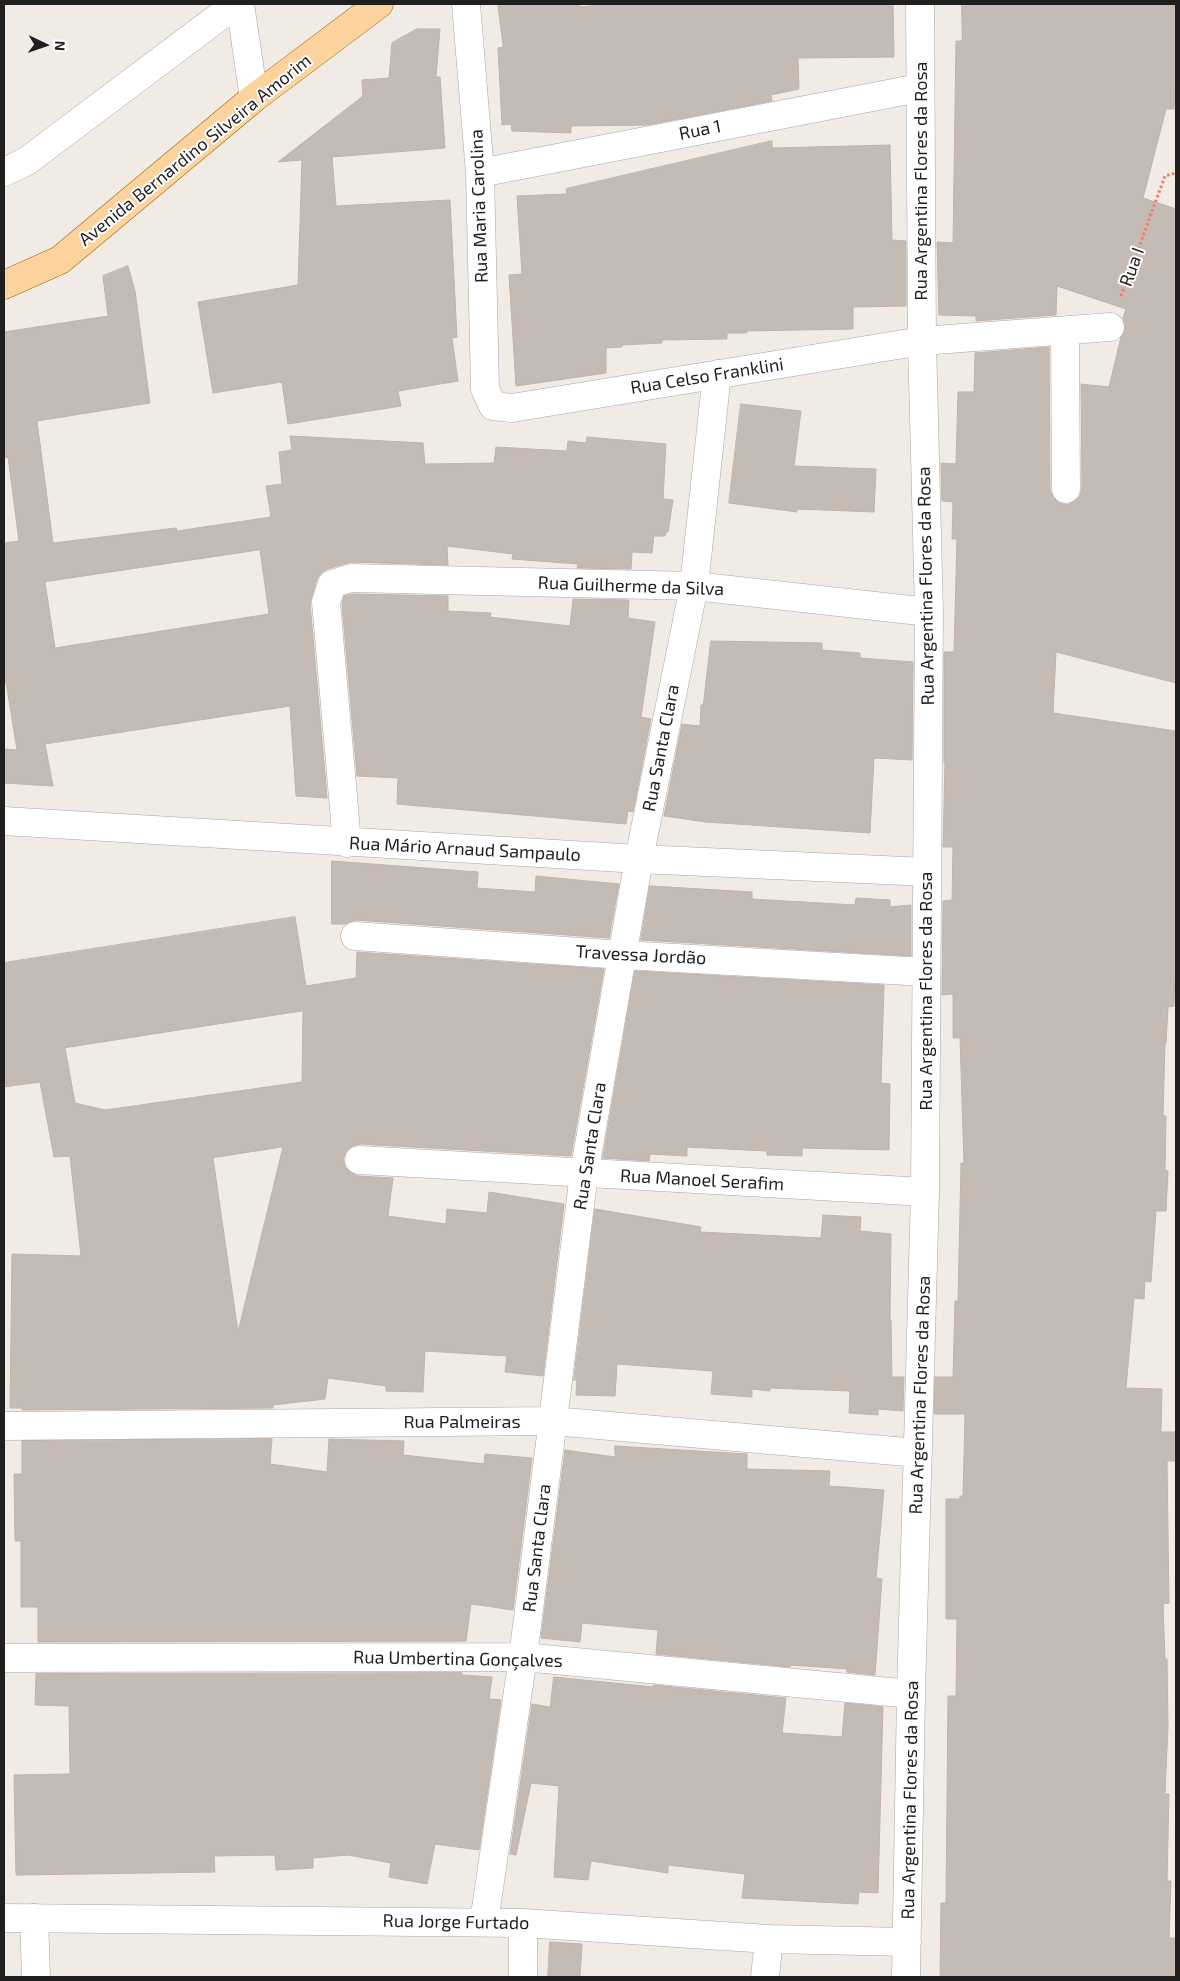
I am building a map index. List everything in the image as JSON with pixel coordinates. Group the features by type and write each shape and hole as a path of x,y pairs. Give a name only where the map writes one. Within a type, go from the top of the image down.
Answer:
{"main road":[{"name":"Avenida Bernardino Silveira Amorim","path":"4,285 60,260 254,98 379,4"}],"street":[{"path":"4,172 27,161 236,4"},
{"path":"240,4 254,98"},
{"name":"Rua Maria Carolina","path":"466,4 480,173 485,388 493,406"},
{"name":"Rua Argentina Flores da Rosa","path":"906,1977 925,1192 928,612 922,341 920,4"},
{"name":"Rua 1","path":"480,173 919,88"},
{"path":"922,341 1110,327"},
{"path":"1065,331 1066,488"},
{"name":"Rua Celso Franklini","path":"493,406 512,408 922,341"},
{"name":"Rua Santa Clara","path":"484,1922 523,1656 584,1174 639,859 694,586 717,374"},
{"name":"Rua Guilherme da Silva","path":"348,843 326,602 332,584 351,578 694,586 928,612"},
{"name":"Rua Mário Arnaud Sampaulo","path":"4,821 348,843 927,872"},
{"name":"Travessa Jordão","path":"355,936 622,955 926,972"},
{"name":"Rua Manoel Serafim","path":"359,1160 925,1192"},
{"name":"Rua Palmeiras","path":"4,1426 552,1421 918,1453"},
{"name":"Rua Umbertina Gonçalves","path":"4,1658 523,1656 912,1694"},
{"name":"Rua Jorge Furtado","path":"4,1918 523,1923 769,1938 907,1942"},
{"path":"34,1918 36,1977"},
{"path":"523,1923 523,1977"},
{"path":"765,1977 769,1938"}],"path":[{"name":"Rua I","path":"1110,327 1165,176 1176,172"}],"building":[{"path":"498,4 580,4 580,7 610,4 893,4 894,57 798,58 799,89 771,95 772,101 647,125 571,126 571,133 512,131 511,124 502,125 498,48 503,47"},
{"path":"962,4 1176,4 1174,109 1166,109 1143,198 1176,209 1176,683 1056,652 1053,713 1176,731 1176,972 1174,1006 1168,1007 1165,1043 1163,1116 1166,1116 1165,1170 1168,1171 1166,1211 1156,1211 1151,1282 1145,1281 1144,1299 1134,1298 1126,1388 1162,1389 1161,1432 1176,1432 1176,1461 1167,1461 1169,1603 1163,1604 1165,1659 1167,1659 1168,1726 1165,1794 1169,1794 1167,1881 1171,1881 1169,1938 1176,1938 1176,1977 940,1977 941,1903 946,1903 948,1696 956,1696 957,1619 946,1619 946,1499 960,1499 960,1496 963,1496 965,1414 934,1414 935,1377 953,1377 955,1301 958,1301 961,1163 964,1163 960,1038 953,1038 953,994 942,995 943,901 952,900 953,847 943,847 945,762 944,652 954,652 957,539 952,539 953,502 942,501 941,463 956,464 958,392 974,392 975,353 1049,347 1050,490 1053,497 1059,503 1067,505 1074,502 1080,496 1082,489 1081,384 1109,387 1121,337 1124,333 1125,325 1123,318 1126,309 1057,286 1056,315 976,321 976,316 939,315 937,242 953,243 956,41 962,41"},
{"path":"417,29 440,29 436,77 440,77 445,148 332,157 336,206 450,200 457,337 452,338 458,381 398,391 401,406 288,424 282,382 213,393 198,302 298,285 302,160 278,162 363,96 362,80 389,78 392,43"},
{"path":"772,141 772,148 890,145 892,240 906,241 906,306 853,307 853,329 746,331 747,333 727,333 727,339 662,340 662,343 622,345 622,347 606,348 606,373 516,386 509,275 522,274 517,196 567,194 566,189"},
{"path":"128,266 135,291 150,403 37,421 53,543 176,528 177,531 271,517 266,486 282,484 279,452 292,450 290,436 423,443 425,464 494,463 496,447 567,451 568,441 586,443 587,437 666,444 663,499 673,500 668,532 666,532 665,536 654,536 652,553 632,552 631,569 577,568 578,564 512,559 513,554 447,546 448,565 351,562 327,569 321,573 317,579 310,603 327,798 296,796 290,706 45,744 53,786 4,783 4,749 17,750 6,682 4,683 4,543 19,541 8,457 4,458 4,332 108,316 103,276","holes":["260,550 269,614 55,648 45,582"]},
{"path":"741,404 801,411 794,466 876,469 874,512 797,509 797,512 729,503"},
{"path":"353,594 448,596 448,611 491,613 490,617 570,626 573,599 629,600 628,618 655,622 641,717 651,719 633,812 628,811 626,824 397,804 398,778 357,776 342,604 344,596"},
{"path":"711,641 822,643 822,650 860,653 860,658 913,662 912,760 874,758 870,833 706,822 664,816 682,724 700,726 701,705 703,705"},
{"path":"332,861 478,872 477,888 535,892 536,876 619,884 609,938 356,920 345,924 332,924"},
{"path":"650,886 752,892 752,899 855,905 856,898 890,900 890,907 911,905 911,956 641,940"},
{"path":"295,917 306,986 356,978 357,952 604,969 571,1156 360,1144 352,1146 346,1152 343,1159 345,1167 351,1173 358,1176 393,1178 388,1216 446,1224 447,1209 487,1213 489,1192 564,1204 543,1376 505,1372 507,1356 425,1351 423,1392 386,1391 386,1386 328,1378 325,1399 273,1405 273,1408 22,1410 22,1408 10,1408 12,1254 81,1256 70,1156 54,1157 40,1082 4,1087 4,963","holes":["303,1011 302,1082 105,1110 75,1103 65,1048","283,1147 238,1332 213,1158"]},
{"path":"635,971 884,985 881,1083 890,1084 889,1150 802,1148 802,1156 767,1155 767,1151 687,1147 687,1156 650,1154 649,1161 603,1158"},
{"path":"595,1209 701,1227 700,1232 821,1238 823,1215 861,1217 860,1231 891,1234 890,1320 892,1377 904,1377 903,1411 878,1409 878,1415 849,1413 850,1391 770,1388 770,1391 752,1389 752,1397 711,1394 713,1371 617,1364 615,1396 576,1395 577,1380 574,1380"},
{"path":"272,1439 270,1464 327,1472 329,1439 404,1441 403,1455 484,1464 485,1454 532,1458 513,1610 471,1604 466,1641 38,1642 38,1607 21,1607 21,1541 15,1541 14,1474 22,1474 22,1441"},
{"path":"615,1446 747,1454 747,1469 830,1471 829,1486 884,1490 876,1578 882,1579 875,1675 847,1672 847,1669 791,1665 790,1667 656,1654 658,1630 582,1623 580,1642 541,1638 565,1450 615,1457"},
{"path":"462,1673 462,1675 492,1677 489,1699 501,1700 479,1850 435,1844 427,1884 389,1877 391,1863 348,1855 313,1858 313,1868 276,1870 275,1855 214,1856 215,1872 16,1875 14,1775 70,1774 69,1706 35,1705 36,1674"},
{"path":"554,1677 786,1698 782,1733 842,1737 845,1703 883,1707 878,1893 859,1892 858,1904 742,1898 745,1874 668,1865 668,1873 591,1861 588,1880 554,1877 559,1786 531,1783 516,1855 510,1854 532,1704 550,1707"},
{"path":"550,1942 582,1944 580,1977 548,1977"}]}
